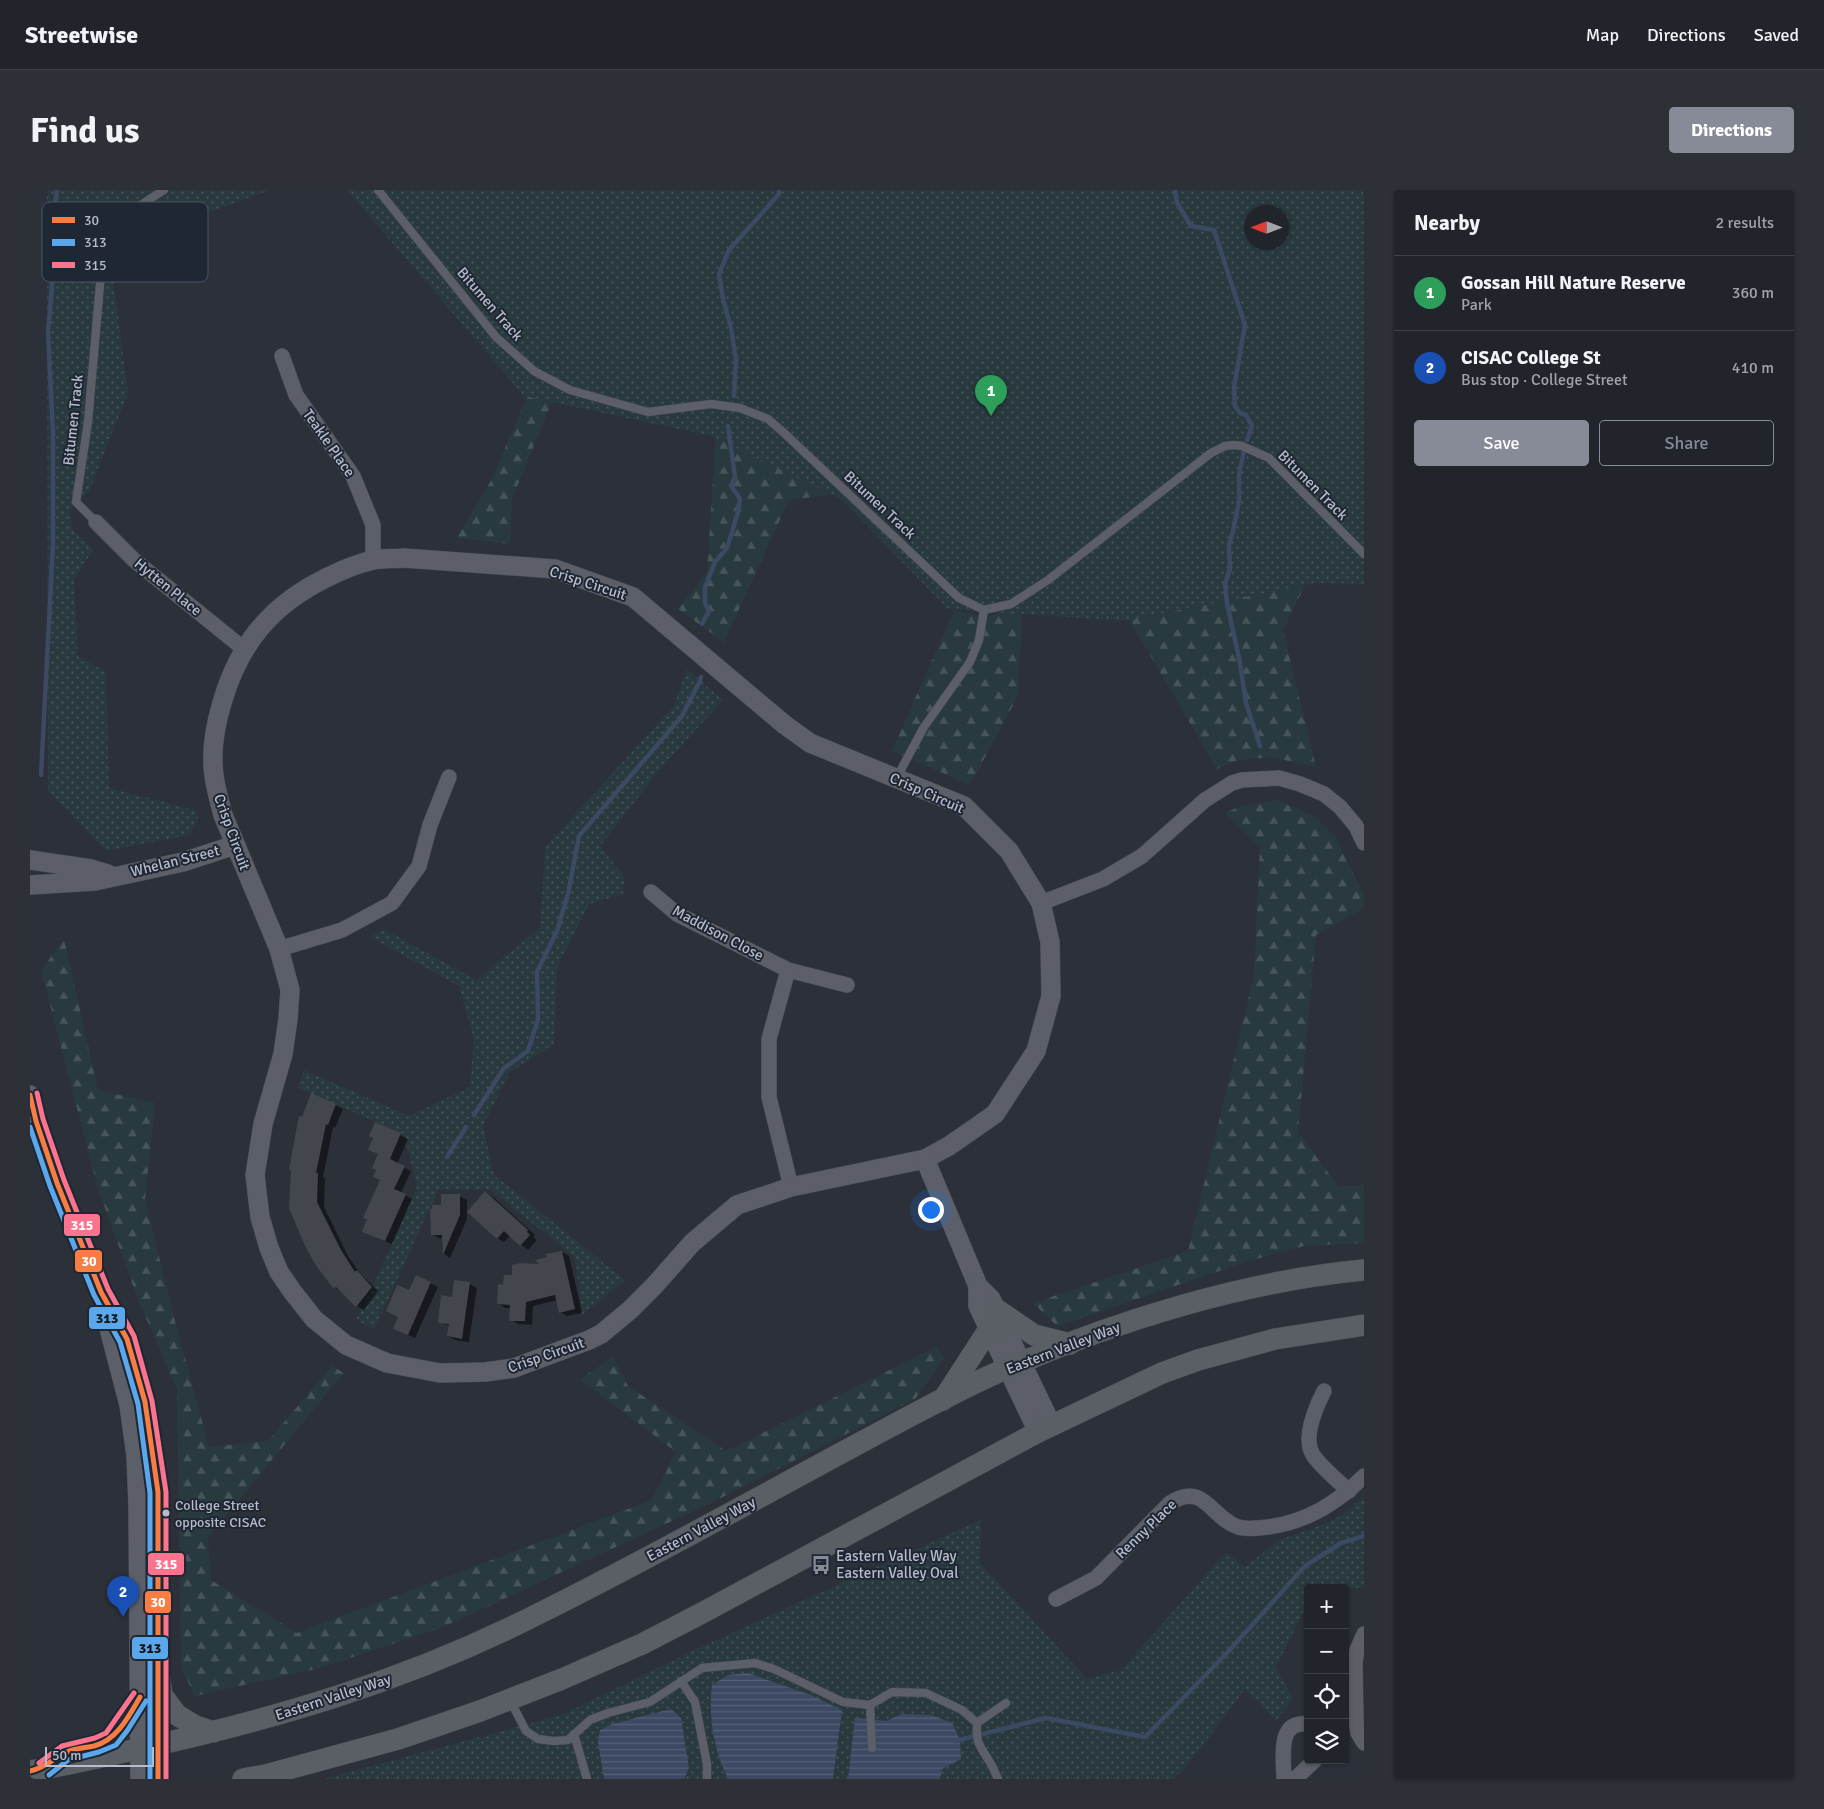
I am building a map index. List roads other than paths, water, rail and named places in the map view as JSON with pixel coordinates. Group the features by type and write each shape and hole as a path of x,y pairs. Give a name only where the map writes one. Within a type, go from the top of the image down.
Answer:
{"main road":[{"name":"Eastern Valley Way","path":"37,1770 213,1732 320,1703 381,1683 442,1659 536,1616 943,1400 1015,1365 1160,1313 1223,1295 1299,1279 1364,1270"},
{"path":"996,1309 1034,1335 1070,1344"},
{"path":"244,1779 266,1775 398,1739 510,1700 642,1644 1045,1429 1162,1373 1198,1360 1275,1339 1364,1324"},
{"path":"943,1400 989,1329"},
{"path":"158,1666 162,1695 177,1715 196,1726 213,1732"},
{"path":"37,1770 65,1753 97,1745 111,1739 122,1727 140,1697"}],"street":[{"name":"Teakle Place","path":"282,356 296,396 353,476 373,525 373,560"},
{"name":"Hytten Place","path":"96,522 134,560 244,648"},
{"name":"Crisp Circuit","path":"404,558 449,560 554,569 633,597 778,719 810,743 964,806 1009,851 1041,903 1050,942 1051,996 1036,1051 995,1114 949,1146 926,1158 790,1187 737,1205 692,1243 630,1310 601,1334 580,1344 514,1368 476,1373 440,1373 387,1364 346,1345 314,1319 292,1292 276,1264 260,1218 255,1175 263,1124 283,1054 290,990 279,949 223,815 213,764 215,728 228,680 244,648 279,607 307,587 339,572 373,560 404,558"},
{"path":"279,949 342,930 392,903 419,866 430,825 449,777"},
{"path":"1041,903 1103,879 1142,856 1205,800 1232,783 1242,780 1279,778 1324,794 1340,807 1356,826 1364,843"},
{"name":"Whelan Street","path":"30,885 95,881 183,862 235,845"},
{"name":"Whelan Street","path":"30,860 90,869 114,876"},
{"name":"Maddison Close","path":"650,892 677,914 788,970 847,985"},
{"path":"788,970 770,1039 770,1097 790,1187"},
{"path":"30,1094 36,1121 57,1183 101,1292 126,1339 145,1402 150,1430 158,1492 158,1666 149,1746 140,1779"},
{"path":"926,1158 978,1286 978,1306 989,1329 1015,1365"},
{"path":"978,1286 992,1299 1015,1365 1045,1429"},
{"path":"101,1292 112,1345 129,1404 133,1430 138,1506 140,1697 149,1746 158,1779"},
{"path":"1324,1391 1310,1430 1310,1447 1316,1459 1349,1491"},
{"name":"Renny Place","path":"1056,1598 1096,1578 1170,1503 1179,1497 1198,1497 1229,1523 1240,1528 1253,1529 1280,1526 1305,1518 1328,1506 1349,1491 1364,1476"},
{"path":"1364,1634 1357,1650 1355,1672 1356,1721 1358,1733 1364,1743"},
{"path":"1284,1779 1285,1736 1294,1726 1304,1725"},
{"path":"1295,1779 1311,1764"}],"lane":[{"name":"Bitumen Track","path":"146,202 164,190"},
{"name":"Bitumen Track","path":"378,190 496,337 534,371 570,390 648,412 711,404 740,408 768,419 959,598 984,610 1011,604 1048,580 1211,453 1225,446 1242,446 1269,458 1364,554"},
{"name":"Bitumen Track","path":"96,522 76,502 88,422 100,282"},
{"path":"896,779 924,726 970,662 979,640 984,610"},
{"path":"510,1700 526,1731 538,1739 568,1740 590,1720 608,1713 650,1702 702,1668 755,1663 774,1669 843,1702 870,1705 892,1692 926,1693 962,1710 977,1723"},
{"path":"682,1681 695,1702 707,1764 708,1779"},
{"path":"977,1723 1006,1703"},
{"path":"870,1705 872,1748"},
{"path":"977,1723 976,1738 980,1750 989,1761 998,1779"},
{"path":"574,1734 587,1779"}],"water":[{"path":"748,1673 811,1695 842,1710 833,1779 728,1779 719,1757 713,1733 712,1685 728,1675"},
{"path":"671,1709 681,1718 689,1768 684,1779 604,1779 598,1742 600,1730 612,1724"},
{"path":"901,1714 931,1715 952,1723 960,1740 961,1759 942,1769 940,1779 848,1779 855,1718 887,1721"}],"waterway":[{"path":"55,202 57,190"},
{"path":"734,396 736,360 719,274 729,250 779,194 779,190"},
{"path":"1175,190 1177,203 1191,226 1214,230 1245,325 1234,387 1235,406 1240,413 1246,415 1252,426 1247,440"},
{"path":"41,775 53,544 53,433 48,333 52,282"},
{"path":"702,624 709,611 705,603 705,587 715,562 727,548 740,499 731,486 735,477 728,426"},
{"path":"1244,451 1239,474 1239,501 1229,545 1230,568 1225,584 1246,703 1260,746"},
{"path":"474,1115 504,1068 528,1051 538,1019 537,972 557,931 568,894 579,836 682,716 701,677"},
{"path":"447,1157 466,1127"},
{"path":"955,1741 1046,1718 1145,1737 1227,1653 1305,1566 1341,1543 1364,1536"}],"place":[{"name":"Gossan Hill Nature Reserve","path":"991,416"},
{"name":"College Street opposite CISAC","path":"166,1513"},
{"name":"Eastern Valley Way Eastern Valley Oval","path":"821,1565"},
{"name":"CISAC College St","path":"123,1617"}]}
